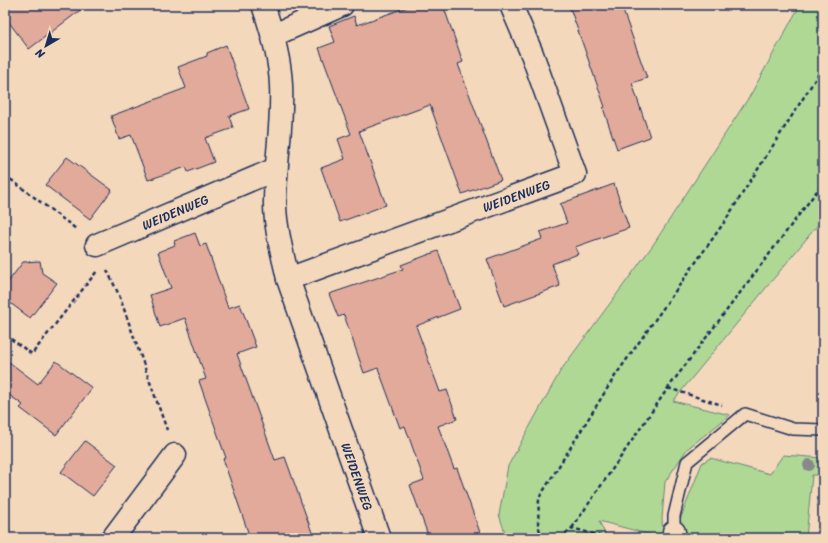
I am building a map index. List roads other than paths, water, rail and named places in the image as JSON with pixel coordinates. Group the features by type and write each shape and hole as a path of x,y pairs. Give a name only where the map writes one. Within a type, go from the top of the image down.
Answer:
{"street":[{"name":"WEIDENWEG","path":"263,5 274,35 281,84 281,125 276,169 275,206 279,237 288,279 379,538"},
{"path":"274,35 342,5"},
{"name":"WEIDENWEG","path":"288,279 575,174 532,54 511,5"},
{"name":"WEIDENWEG","path":"100,254 276,169"},
{"path":"113,538 175,454"}],"lane":[{"path":"675,535 674,516 687,462 745,414 793,429 823,430"}]}
